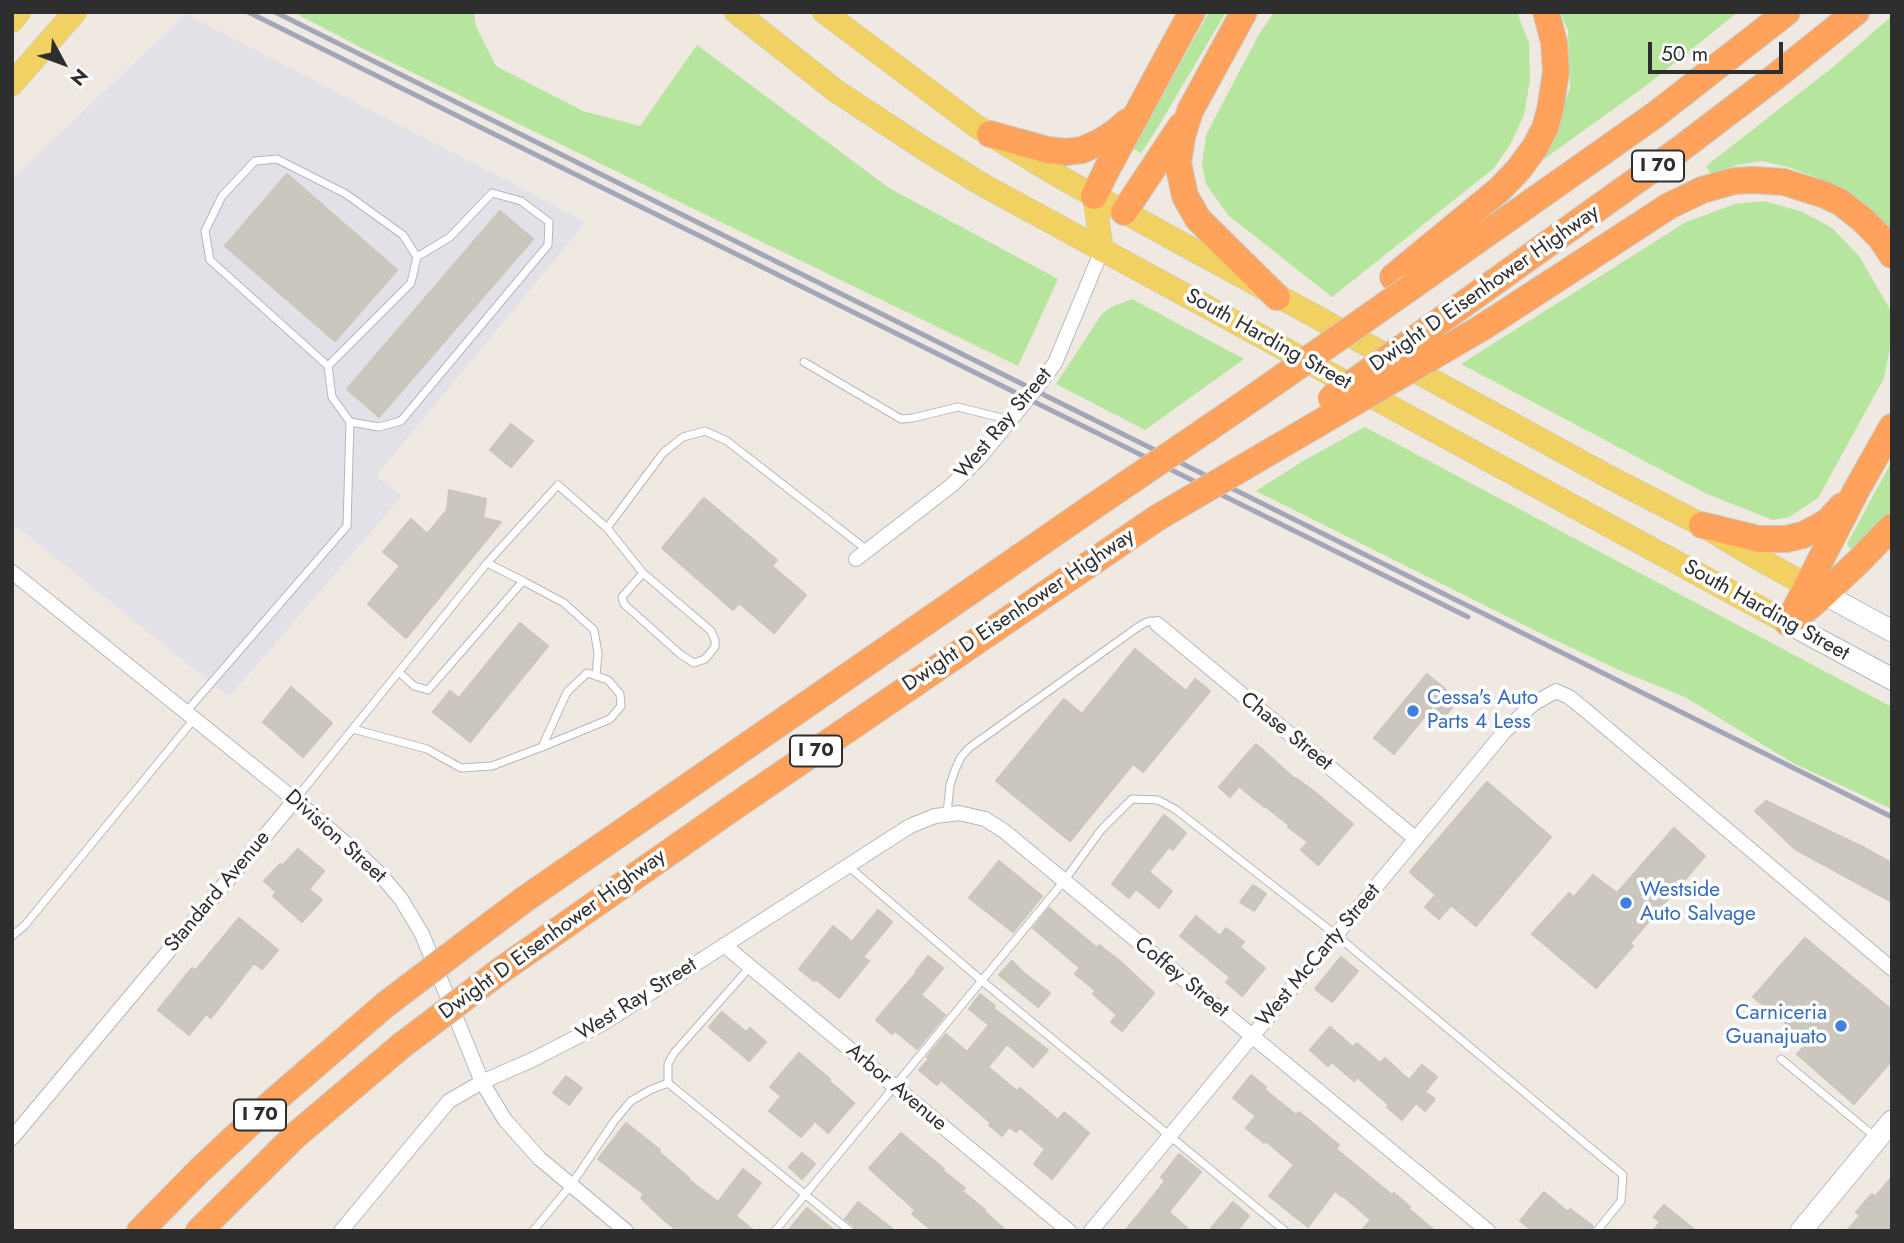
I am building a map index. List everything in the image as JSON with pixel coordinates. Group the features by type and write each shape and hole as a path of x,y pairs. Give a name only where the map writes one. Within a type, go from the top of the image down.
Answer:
{"highway":[{"path":"1094,196 1192,12"},
{"path":"1124,212 1191,111 1244,12"},
{"path":"1402,282 1508,182 1535,147 1545,128 1556,72 1554,42 1546,12"},
{"name":"Dwight D Eisenhower Highway","path":"140,1231 276,1099 385,1005 525,899 1257,395 1402,282 1633,130 1787,12"},
{"name":"Dwight D Eisenhower Highway","path":"200,1231 296,1135 401,1046 500,971 1454,311 1689,143 1856,12"},
{"path":"990,134 1048,150 1082,150 1117,131 1140,108"},
{"path":"1191,111 1180,146 1178,163 1185,196 1205,226 1277,296"},
{"path":"1157,518 1482,327 1670,206 1702,190 1734,181 1753,180 1784,182 1825,195 1840,202 1863,220 1880,237 1892,255"},
{"path":"1816,590 1857,489 1892,428"},
{"path":"1702,525 1759,539 1795,537 1828,521 1857,489"},
{"path":"1788,624 1816,590 1866,555 1892,527"}],"main road":[{"path":"12,21 19,12"},
{"path":"12,84 75,12"},
{"name":"South Harding Street","path":"736,12 792,58 872,116 983,185 1788,624"},
{"name":"South Harding Street","path":"824,12 898,69 990,134 1094,196 1702,525 1816,590"},
{"path":"1094,196 1102,250"},
{"name":"West Ray Street","path":"1102,250 1124,212"}],"street":[{"name":"West Ray Street","path":"861,554 952,485 1011,420 1055,363 1102,250"},
{"name":"Division Street","path":"12,572 295,800 362,857 390,886 408,909 428,946 482,1082 495,1104 516,1134 539,1158 626,1231"},
{"name":"South Harding Street","path":"1816,590 1892,631"},
{"name":"Chase Street","path":"1157,624 1416,839"},
{"name":"South Harding Street","path":"1788,624 1892,679"},
{"name":"West McCarty Street","path":"1091,1231 1504,732 1533,704 1556,691 1584,709 1892,969"},
{"name":"Standard Avenue","path":"12,1138 295,800"},
{"name":"West Ray Street","path":"341,1231 449,1101 482,1082 587,1033 910,826 947,813 966,814"},
{"name":"Coffey Street","path":"966,814 993,823 1488,1231"},
{"name":"Arbor Avenue","path":"724,946 1069,1231"},
{"path":"1801,1231 1892,1121"}],"lane":[{"path":"12,936 44,902 190,715 347,526 349,422 332,397 328,366 210,260 205,231 222,196 255,161 277,159 346,194 403,235 417,257 411,283 328,366"},
{"path":"349,422 379,428 401,421 548,245 550,222 521,201 492,193 450,237 417,257"},
{"path":"804,362 901,419 958,407 1011,420"},
{"path":"643,573 622,597 624,604 680,654 694,663 705,659 715,647 711,631 643,573 607,528 663,453 683,437 705,430 727,441 861,554"},
{"name":"Standard Avenue","path":"295,800 487,563 558,485 607,528"},
{"path":"487,563 564,603 594,630 598,653 596,676"},
{"path":"399,672 414,685 428,690 523,580"},
{"path":"947,813 950,785 955,770 969,748 1138,627 1152,621 1157,624"},
{"path":"353,729 427,749 461,768 492,766 542,747 610,719 621,706 620,694 608,680 587,673 567,692 542,747"},
{"path":"775,1231 1064,881 1101,830 1132,799 1158,800 1175,809 1336,935 1623,1175 1621,1201 1597,1231"},
{"path":"848,866 981,980 1285,1231"},
{"path":"668,1083 668,1064 674,1052 750,967"},
{"path":"1781,1059 1877,1139"},
{"path":"533,1231 631,1101 668,1083"},
{"path":"668,1083 850,1231"}],"shaded area":[{"path":"186,14 586,222 376,476 402,496 229,697 12,523 12,179"}],"green space":[{"path":"293,12 474,12 476,27 496,66 583,111 640,126 697,45 889,188 1058,279 1018,366"},
{"path":"1209,12 1226,12 1141,153 1133,149"},
{"path":"1274,12 1517,12 1529,43 1530,80 1524,115 1510,145 1493,169 1332,297 1228,215 1206,184 1202,164 1206,135 1258,36"},
{"path":"1560,12 1738,12 1647,85 1544,159 1570,88 1568,30"},
{"path":"1892,16 1892,233 1837,189 1816,177 1788,167 1761,161 1737,165 1711,174 1706,166 1833,67"},
{"path":"1764,201 1803,212 1832,228 1859,256 1892,313 1892,337 1884,378 1818,498 1789,517 1773,520 1707,494 1461,364 1686,222 1735,204"},
{"path":"1132,299 1244,359 1145,430 1056,384 1102,314 1113,306"},
{"path":"1365,427 1892,707 1892,809 1793,763 1685,697 1621,671 1534,630 1256,491"},
{"path":"1892,461 1892,509 1855,556 1847,544"}],"building":[{"path":"287,174 397,270 335,341 225,246"},
{"path":"500,211 533,239 379,417 347,389"},
{"path":"511,424 533,441 511,467 490,450"},
{"path":"449,490 486,499 483,518 501,522 406,638 368,604 400,566 383,552 411,519 427,534 447,510"},
{"path":"704,498 777,560 772,566 806,595 774,633 739,603 733,610 662,548"},
{"path":"520,623 548,646 470,742 433,712 450,691 459,698"},
{"path":"1135,649 1186,691 1195,679 1210,691 1143,772 1133,764 1070,841 996,781 1064,699 1082,714"},
{"name":"Cessa's Auto Parts 4 Less","path":"1427,674 1458,700 1445,716 1433,706 1394,754 1374,738"},
{"path":"291,687 332,723 303,757 263,722"},
{"path":"1256,744 1295,779 1353,824 1318,865 1301,850 1308,842 1265,806 1239,786 1230,797 1219,787"},
{"path":"1487,782 1551,837 1476,926 1451,905 1439,919 1425,907 1436,895 1410,872"},
{"path":"1766,801 1892,863 1892,902 1795,849 1755,811"},
{"path":"1164,815 1186,833 1173,850 1169,847 1149,872 1172,891 1159,908 1136,889 1129,898 1112,884"},
{"name":"Westside Auto Salvage","path":"1674,828 1705,856 1630,943 1633,946 1596,988 1532,934 1569,893 1574,897 1593,875 1617,893"},
{"path":"298,849 324,871 309,889 322,900 302,922 273,896 276,892 264,881"},
{"path":"999,861 1042,896 1013,932 969,898"},
{"path":"1253,885 1266,894 1254,911 1240,902"},
{"path":"1049,908 1097,948 1099,945 1121,962 1154,993 1122,1031 1111,1022 1117,1015 1093,994 1096,991 1075,974 1080,968 1033,928"},
{"path":"878,910 892,922 863,957 869,961 839,998 799,969 833,926 852,942"},
{"path":"1196,916 1220,936 1226,928 1244,942 1240,947 1265,968 1242,996 1226,982 1230,977 1180,936"},
{"path":"239,918 278,950 262,969 254,963 211,1018 206,1014 189,1035 158,1010 192,968 195,971"},
{"name":"Carniceria Guanajuato","path":"1805,938 1892,1010 1892,1060 1854,1104 1797,1054 1809,1042 1753,997"},
{"path":"928,956 943,968 921,995 945,1015 917,1049 895,1031 892,1034 876,1020"},
{"path":"1341,957 1358,971 1332,1002 1315,989"},
{"path":"1012,961 1050,993 1038,1007 999,975"},
{"path":"980,994 995,1006 993,1008 1048,1050 1033,1067 1007,1044 988,1067 1017,1091 1020,1088 1058,1120 1064,1112 1089,1133 1052,1179 1034,1164 1045,1149 1020,1128 1016,1132 1009,1127 1002,1136 989,1125 991,1123 941,1080 937,1085 919,1070 946,1034 967,1052 989,1025 969,1009"},
{"path":"722,1012 746,1032 750,1028 766,1042 749,1061 709,1027"},
{"path":"1330,1027 1353,1047 1357,1043 1380,1063 1385,1058 1409,1080 1422,1065 1437,1077 1425,1092 1435,1099 1425,1111 1416,1103 1402,1120 1357,1077 1354,1081 1332,1062 1328,1066 1310,1050"},
{"path":"799,1053 854,1103 828,1133 815,1121 801,1137 769,1111 781,1096 770,1087"},
{"path":"1251,1075 1296,1115 1299,1112 1339,1145 1336,1149 1392,1195 1394,1193 1435,1231 1361,1231 1371,1220 1335,1191 1308,1227 1269,1196 1294,1165 1246,1128 1256,1116 1233,1098"},
{"path":"566,1076 582,1088 569,1105 553,1093"},
{"path":"626,1123 718,1202 743,1169 761,1183 736,1216 754,1231 678,1231 665,1221 641,1198 644,1194 598,1159"},
{"path":"901,1133 965,1188 962,1191 1006,1231 933,1231 912,1214 915,1210 869,1168"},
{"path":"802,1153 815,1164 802,1179 789,1167"},
{"path":"1179,1154 1201,1172 1169,1212 1190,1231 1125,1231 1165,1181 1161,1177"},
{"path":"1892,1177 1892,1231 1847,1231 1860,1216 1856,1212 1872,1194 1875,1197"},
{"path":"1544,1192 1568,1212 1570,1209 1593,1226 1591,1231 1533,1231 1520,1221"},
{"path":"858,1202 895,1231 856,1231 845,1219"},
{"path":"1233,1202 1249,1216 1237,1231 1209,1231"},
{"path":"1664,1205 1696,1231 1653,1231 1660,1222 1654,1217"},
{"path":"807,1208 835,1231 788,1231"}],"railway":[{"path":"248,12 1468,617"},
{"path":"275,12 1892,817"}],"place":[{"name":"Cessa's Auto Parts 4 Less","path":"1413,711"},
{"name":"Westside Auto Salvage","path":"1626,903"},
{"name":"Carniceria Guanajuato","path":"1841,1026"}]}
